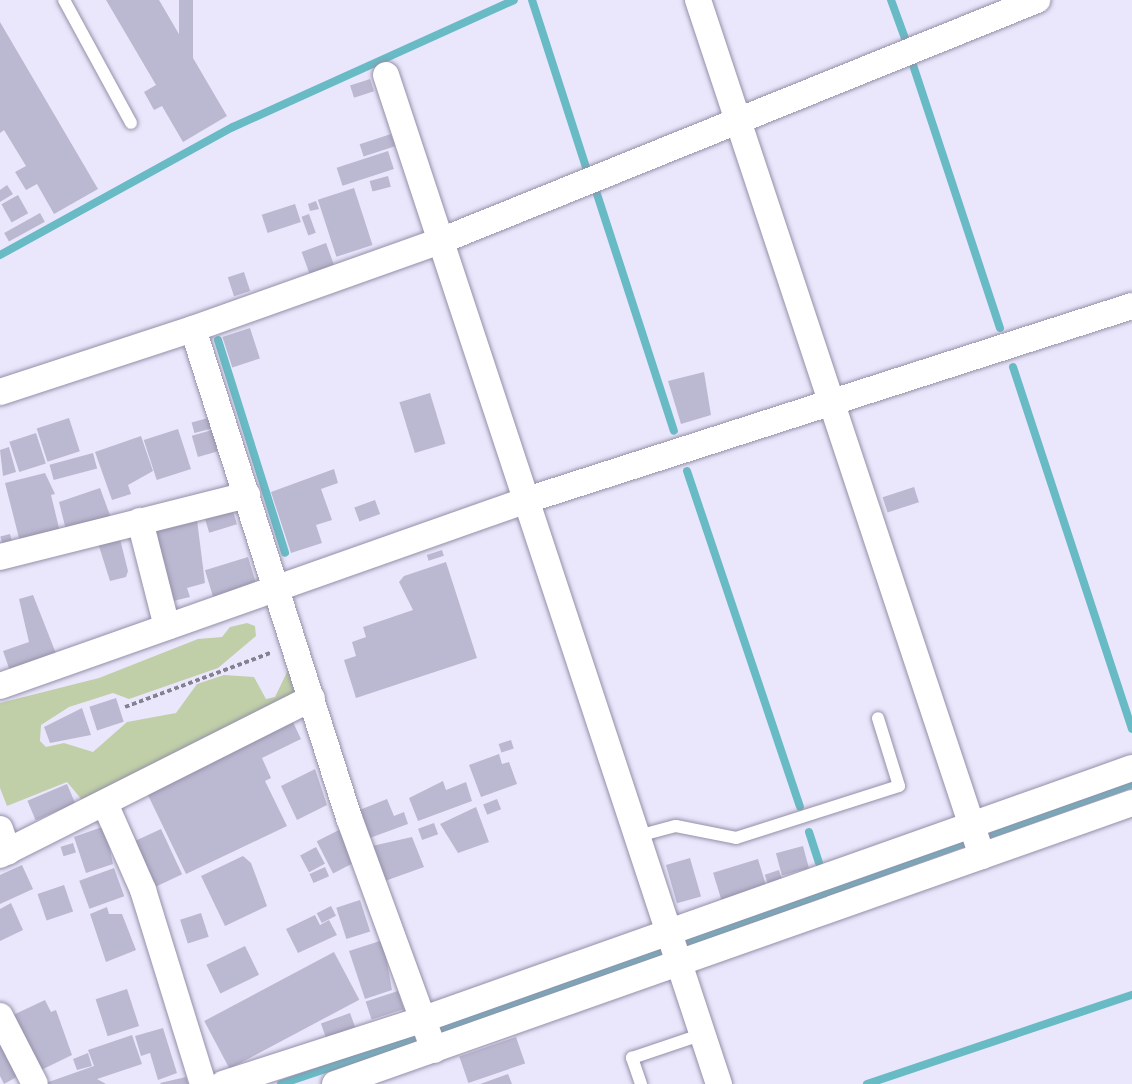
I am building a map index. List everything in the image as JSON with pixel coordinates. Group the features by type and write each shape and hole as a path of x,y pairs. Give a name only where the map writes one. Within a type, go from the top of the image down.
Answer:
{"street":[{"path":"698,0 982,856"},
{"path":"0,392 194,329 443,240 1037,0"},
{"path":"386,75 443,240 719,1084"},
{"path":"0,686 527,500 1132,306"},
{"path":"194,329 349,818 434,1050"},
{"path":"0,557 247,495"},
{"path":"140,522 166,627"},
{"path":"3,845 106,806 119,791 312,698"},
{"path":"223,1084 424,1019 1132,768"},
{"path":"335,1084 680,965 1132,803"},
{"path":"106,806 143,890 203,1084"},
{"path":"0,1016 35,1084"}],"lane":[{"path":"64,0 131,123"},
{"path":"638,836 676,826 736,838 899,786 878,718"},
{"path":"641,1084 632,1058 703,1034"}],"path":[{"path":"125,707 295,644"}],"green space":[{"path":"247,623 255,626 256,636 218,668 129,699 113,693 69,707 41,725 40,741 46,747 64,743 93,752 127,722 176,713 197,684 224,675 254,677 266,699 275,697 288,670 295,673 301,692 83,801 67,782 7,806 0,788 0,703 99,678 198,639 222,637 230,627"}],"building":[{"path":"106,0 159,0 227,116 183,142 162,106 154,110 144,92 156,85"},
{"path":"179,0 193,0 193,133 179,133"},
{"path":"0,22 98,189 54,214 37,184 26,190 15,172 26,166 4,130 0,133"},
{"path":"370,79 374,91 354,98 350,85"},
{"path":"391,134 395,146 364,157 360,144"},
{"path":"388,151 394,169 343,186 337,168"},
{"path":"388,176 391,187 372,192 370,181"},
{"path":"7,185 13,194 0,202 0,190"},
{"path":"354,188 373,245 336,257 318,200"},
{"path":"18,195 28,213 12,223 1,204"},
{"path":"316,201 319,209 310,211 308,204"},
{"path":"295,204 301,222 268,233 262,215"},
{"path":"40,213 45,222 9,242 4,233"},
{"path":"309,214 316,233 308,236 301,217"},
{"path":"326,243 334,265 309,274 302,252"},
{"path":"244,272 250,291 234,296 228,277"},
{"path":"250,328 260,358 232,367 222,337"},
{"path":"704,372 711,415 681,424 668,381"},
{"path":"430,393 445,444 415,453 399,402"},
{"path":"69,418 80,451 47,462 37,429"},
{"path":"208,418 211,429 194,433 192,422"},
{"path":"178,429 191,469 157,480 144,440"},
{"path":"212,430 218,451 198,457 192,436"},
{"path":"36,433 46,463 19,472 9,442"},
{"path":"141,436 153,471 128,485 131,494 112,500 95,452"},
{"path":"9,447 16,472 3,476 0,450"},
{"path":"93,453 97,468 54,480 50,465"},
{"path":"334,469 338,483 321,489 332,520 316,525 322,543 291,553 271,492"},
{"path":"45,473 55,494 51,495 60,532 20,542 5,483"},
{"path":"914,487 919,502 888,512 883,497"},
{"path":"100,488 111,518 66,530 59,502"},
{"path":"375,500 380,514 359,522 354,508"},
{"path":"232,508 237,524 209,533 204,516"},
{"path":"197,520 205,583 187,588 190,597 169,602 151,531"},
{"path":"10,534 13,545 3,547 0,537"},
{"path":"119,535 128,571 126,577 110,581 97,540"},
{"path":"442,550 444,556 429,561 427,555"},
{"path":"248,557 256,584 213,597 205,570"},
{"path":"446,562 477,658 356,698 344,660 356,656 352,642 366,637 363,627 413,610 399,582 404,576"},
{"path":"33,595 57,656 10,671 3,651 29,642 19,599"},
{"path":"116,698 124,722 97,730 89,707"},
{"path":"82,708 91,735 50,743 44,727"},
{"path":"291,718 301,739 262,758 271,778 265,781 287,826 186,874 145,789"},
{"path":"511,740 514,749 501,753 499,744"},
{"path":"499,754 502,764 509,762 517,784 481,797 469,765"},
{"path":"315,769 327,805 297,820 281,786"},
{"path":"443,781 446,790 466,782 472,801 418,821 409,798"},
{"path":"67,784 75,803 36,820 27,801"},
{"path":"387,799 394,816 404,812 408,824 367,839 357,811"},
{"path":"497,799 501,809 487,815 483,805"},
{"path":"476,807 489,842 458,853 440,824"},
{"path":"434,823 438,834 422,840 418,829"},
{"path":"105,826 113,864 86,873 74,837"},
{"path":"161,829 182,874 151,889 130,843"},
{"path":"339,830 355,862 333,873 317,841"},
{"path":"412,837 424,867 385,881 372,846"},
{"path":"73,843 76,853 63,856 61,847"},
{"path":"803,846 809,868 782,875 776,853"},
{"path":"316,847 325,864 309,872 300,855"},
{"path":"243,856 251,863 267,906 225,926 201,876"},
{"path":"690,858 701,896 677,903 666,865"},
{"path":"758,859 766,886 721,900 713,873"},
{"path":"22,865 33,889 0,904 0,875"},
{"path":"325,867 329,876 314,883 309,874"},
{"path":"114,868 124,896 89,909 79,881"},
{"path":"779,870 782,879 768,883 765,875"},
{"path":"64,885 73,911 47,921 38,894"},
{"path":"360,900 370,931 346,939 336,908"},
{"path":"11,903 23,930 0,941 0,909"},
{"path":"331,906 336,916 322,923 317,913"},
{"path":"107,907 109,914 122,914 136,950 106,962 90,914"},
{"path":"201,913 209,937 188,944 180,920"},
{"path":"315,915 320,925 329,920 337,935 298,953 286,929"},
{"path":"383,940 392,990 365,999 349,951"},
{"path":"245,946 259,975 220,994 206,965"},
{"path":"334,952 359,1000 230,1069 204,1021"},
{"path":"127,989 139,1026 108,1036 96,999"},
{"path":"398,991 404,1009 372,1020 366,1002"},
{"path":"45,1000 51,1012 56,1010 72,1055 39,1071 11,1016"},
{"path":"350,1013 355,1027 326,1038 321,1024"},
{"path":"163,1028 177,1073 158,1080 150,1053 141,1056 135,1036"},
{"path":"132,1035 142,1064 97,1079 106,1084 43,1084 94,1066 88,1050"},
{"path":"516,1037 525,1063 468,1083 459,1057"},
{"path":"0,1038 22,1074 4,1084 0,1076"},
{"path":"88,1053 92,1066 77,1070 73,1059"},
{"path":"508,1074 512,1084 480,1084"},
{"path":"186,1077 188,1084 160,1083"}],"waterway":[{"path":"0,255 233,127 514,0"},
{"path":"532,0 586,167"},
{"path":"891,0 906,41"},
{"path":"913,65 1000,328"},
{"path":"596,191 674,431"},
{"path":"218,340 285,553"},
{"path":"1013,367 1132,729"},
{"path":"687,471 800,806"},
{"path":"991,834 1132,784"},
{"path":"809,832 819,862"},
{"path":"436,1032 962,844"},
{"path":"867,1084 1132,995"},
{"path":"281,1084 420,1037"}]}
